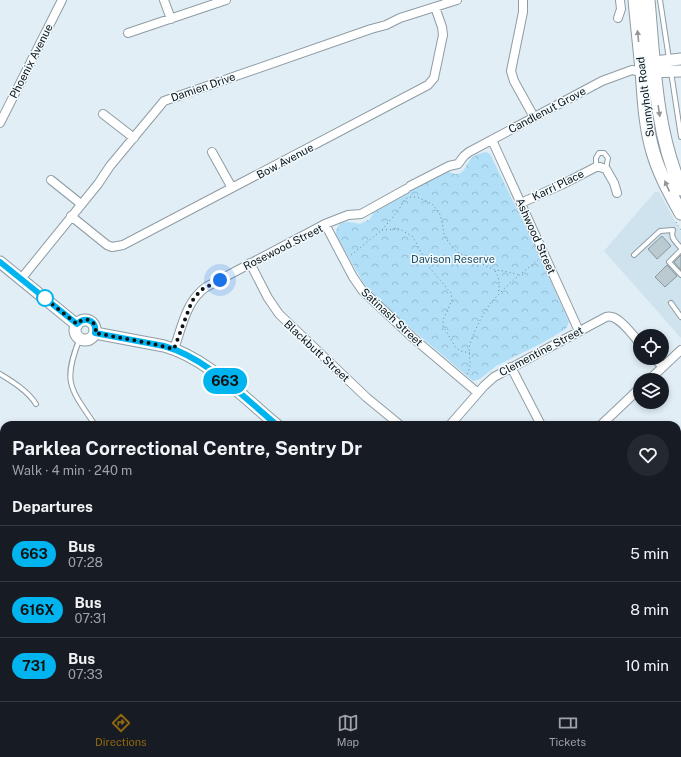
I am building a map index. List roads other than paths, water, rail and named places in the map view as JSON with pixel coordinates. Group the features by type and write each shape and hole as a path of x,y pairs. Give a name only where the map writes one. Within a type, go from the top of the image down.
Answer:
{"main road":[{"name":"Sunnyholt Road","path":"635,0 668,156 681,189"},
{"name":"Sunnyholt Road","path":"648,0 650,69 646,118 653,152 678,216"}],"street":[{"name":"Phoenix Avenue","path":"0,123 62,0"},
{"path":"164,0 171,19"},
{"path":"128,33 226,0"},
{"name":"Damien Drive","path":"21,279 98,184 108,168 160,106 170,98 386,25 400,18 457,0"},
{"path":"523,0 523,12 511,71 514,81 534,117"},
{"path":"618,18 621,9 620,0"},
{"name":"Bow Avenue","path":"71,216 102,242 112,247 123,245 431,83 435,75 443,35 442,27 435,8"},
{"path":"650,69 669,60 679,67"},
{"path":"650,69 679,67"},
{"name":"Candlenut Grove","path":"458,164 464,156 492,140 609,78 632,70 650,69"},
{"path":"103,114 134,138"},
{"name":"Ashwood Street","path":"492,140 579,331"},
{"path":"212,152 232,188"},
{"name":"Rosewood Street","path":"174,349 189,306 198,293 206,287 325,224 348,215 361,214 449,166 458,164"},
{"name":"Karri Place","path":"521,203 596,167 606,169 617,193"},
{"path":"51,180 81,204"},
{"name":"Satinash Street","path":"325,224 358,284 369,297 426,350 478,393"},
{"path":"0,262 77,324"},
{"name":"Blackbutt Street","path":"250,263 268,298 282,318 366,397 395,421"},
{"name":"Clementine Street","path":"454,421 494,377 606,317 611,316 618,319 633,335"},
{"path":"81,320 89,320 95,326 94,336 87,340 80,338 75,331 77,324 81,320"},
{"path":"95,333 174,349 193,358 209,368 272,421"},
{"path":"657,373 681,350"},
{"path":"511,367 539,421"},
{"path":"604,421 633,394"}],"lane":[{"path":"660,0 669,60"},
{"path":"679,67 681,137"},
{"name":"Karri Place","path":"596,167 596,158 601,152 607,156 608,163 606,169"},
{"path":"634,255 656,234 664,230 673,230 673,239 681,249 669,262 681,275"},
{"path":"671,303 681,317"},
{"path":"80,338 71,362 70,382 76,398 92,421"},
{"path":"0,374 20,388 33,399 36,404"}],"park label":[{"name":"Davison Reserve","path":"453,259"}]}
